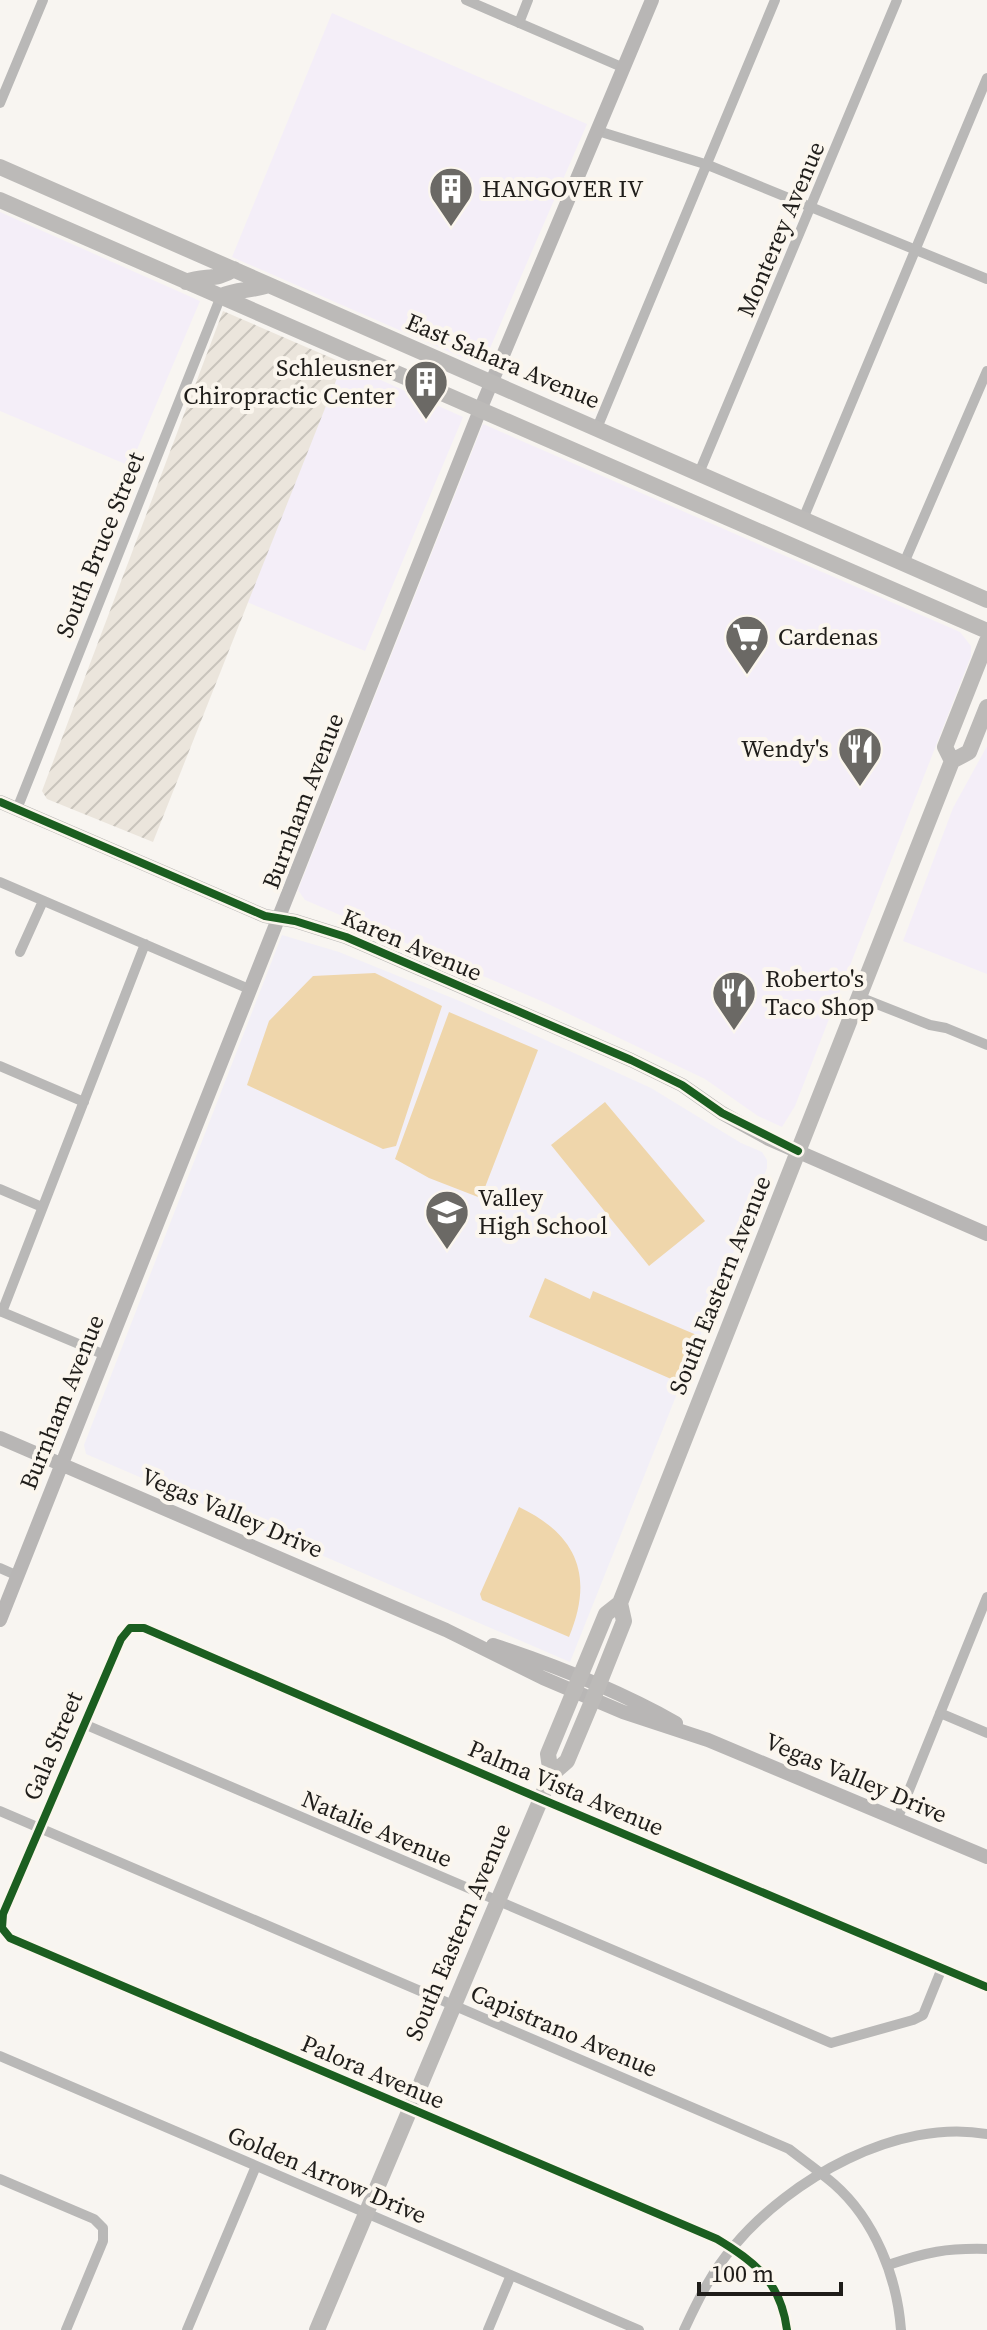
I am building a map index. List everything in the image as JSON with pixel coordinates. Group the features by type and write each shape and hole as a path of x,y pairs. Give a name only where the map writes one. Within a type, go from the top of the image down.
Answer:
{"main road":[{"name":"East Sahara Avenue","path":"0,167 987,600"},
{"path":"0,200 987,631"},
{"path":"186,282 201,276 220,278 234,269"},
{"path":"221,296 238,289 255,290 268,285"},
{"path":"736,522 748,495"},
{"name":"South Eastern Avenue","path":"952,761 945,747 987,641"},
{"name":"South Eastern Avenue","path":"551,1775 548,1754 606,1614 620,1603 952,761 969,752 987,707"},
{"name":"South Eastern Avenue","path":"317,2330 551,1775 567,1761 596,1692 624,1621 620,1603"}],"street":[{"path":"0,103 43,0"},
{"path":"466,0 624,68"},
{"path":"519,23 528,0"},
{"name":"Burnham Avenue","path":"0,1620 480,410 652,0"},
{"path":"597,428 775,0"},
{"name":"Monterey Avenue","path":"699,473 897,0"},
{"path":"803,519 987,78"},
{"path":"598,131 708,165 987,279"},
{"name":"South Bruce Street","path":"17,809 221,296"},
{"path":"904,563 987,371"},
{"name":"Karen Avenue","path":"0,802 265,916 346,937 631,1060 682,1085 722,1113 798,1151 987,1234"},
{"path":"0,882 249,989"},
{"path":"20,952 43,901"},
{"path":"105,1355 1,1311 145,944"},
{"path":"859,997 987,1045"},
{"path":"0,1066 84,1102"},
{"path":"0,1189 42,1207"},
{"name":"Vegas Valley Drive","path":"0,1438 596,1692 629,1697 708,1740 987,1857"},
{"path":"0,1568 18,1576"},
{"path":"897,1820 985,1610 987,1597"},
{"name":"Gala Street","path":"2,1928 3,1914 84,1724 121,1639 130,1628"},
{"name":"Palma Vista Avenue","path":"130,1628 144,1628 987,1987"},
{"path":"940,1713 987,1733"},
{"name":"Natalie Avenue","path":"84,1724 831,2043 923,2015 942,1968"},
{"name":"Capistrano Avenue","path":"0,1811 789,2149 836,2185 857,2210 888,2265 901,2330"},
{"name":"Palora Avenue","path":"2,1928 10,1938 717,2239 746,2256 771,2283 780,2300 787,2330"},
{"name":"Golden Arrow Drive","path":"0,2056 639,2330"},
{"path":"684,2330 705,2284 732,2248 755,2222 798,2187 845,2160 900,2141 946,2130 987,2134"},
{"path":"187,2330 256,2166"},
{"path":"0,2179 94,2219 103,2228 103,2241 66,2330"},
{"path":"888,2265 930,2251 987,2249"},
{"path":"488,2330 511,2275"}],"shaded area":[{"path":"332,13 587,124 484,362 470,361 232,257"},
{"path":"0,212 200,301 130,466 0,411"},
{"path":"223,311 343,363 153,842 47,799 42,791"},
{"path":"343,363 463,417 365,651 247,602"},
{"path":"483,424 960,632 971,646 971,656 795,1106 782,1127 758,1116 705,1079 546,1003 305,900 298,890"},
{"path":"987,746 987,974 903,941 953,808"},
{"name":"Valley High School","path":"282,935 339,952 462,1002 651,1088 741,1143 762,1152 767,1160 767,1168 570,1662 86,1454 84,1445"},
{"path":"375,973 442,1006 396,1146 383,1149 247,1085 269,1021 313,976"},
{"path":"449,1012 538,1050 482,1195 478,1197 429,1178 395,1159"},
{"path":"605,1102 705,1221 649,1266 551,1145"},
{"path":"545,1278 590,1299 593,1291 699,1336 678,1382 529,1317"},
{"path":"519,1507 555,1531 576,1560 580,1595 569,1637 482,1600 480,1594"}],"cycle path":[{"path":"0,802 265,916 295,921 346,937 631,1060 682,1085 722,1113 798,1151"},
{"path":"787,2330 779,2299 764,2276 744,2256 717,2239 10,1938 2,1928 3,1914 121,1639 130,1628 144,1628 987,1987"}],"place":[{"name":"HANGOVER IV","path":"451,228"},
{"name":"Schleusner Chiropractic Center","path":"426,421"},
{"name":"Cardenas","path":"747,676"},
{"name":"Wendy's","path":"860,788"},
{"name":"Roberto's Taco Shop","path":"734,1032"},
{"name":"Valley High School","path":"447,1251"}]}
